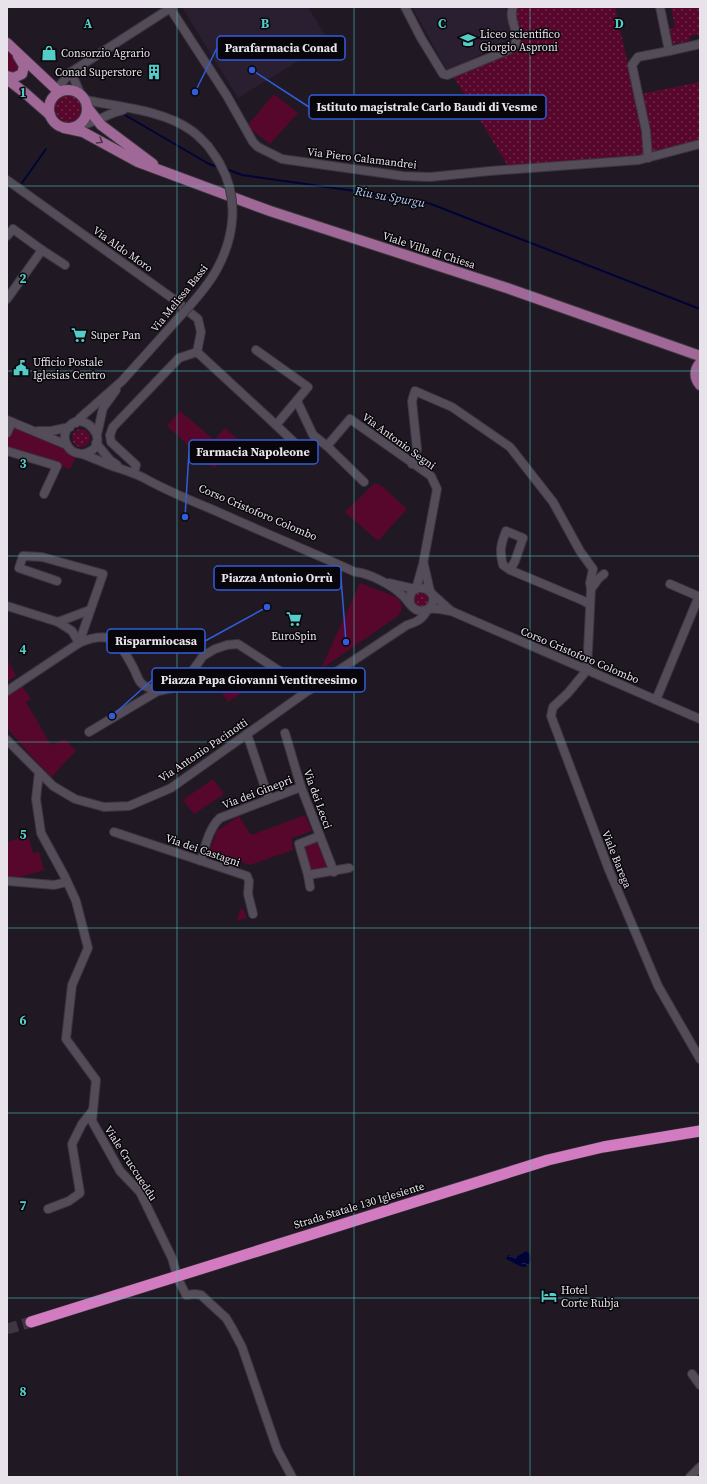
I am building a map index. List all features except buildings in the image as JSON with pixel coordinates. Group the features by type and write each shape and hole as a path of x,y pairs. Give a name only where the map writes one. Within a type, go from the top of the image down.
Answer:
{"highway":[{"name":"Strada Statale 130 Iglesiente","path":"31,1322 548,1160 603,1147 700,1132"}],"main road":[{"path":"7,76 13,78 18,77 24,70 24,66 11,47"},
{"path":"11,47 60,91"},
{"path":"7,80 25,93 50,115 55,123 64,128 72,128 79,125 86,115 84,100 71,90 60,91 50,102 50,115"},
{"name":"Viale Villa di Chiesa","path":"84,100 97,120 105,128 163,171"},
{"name":"Viale Villa di Chiesa","path":"64,128 83,132 138,162 270,211 507,288 700,356"},
{"path":"687,352 698,365 696,377 700,385"}],"street":[{"path":"405,7 421,38 443,74 450,74 513,48 517,42 511,13 513,7"},
{"path":"660,7 669,51"},
{"path":"60,91 61,84 71,72 171,8"},
{"name":"Via Piero Calamandrei","path":"171,8 227,96 253,142 258,147 282,159 403,176 430,176 648,158 700,144"},
{"path":"648,158 646,132 632,65 638,57 700,44"},
{"path":"71,72 84,100"},
{"name":"Via Melissa Bassi","path":"73,425 122,381 200,294 217,269 227,247 232,230 233,213 229,185 220,163 208,146 192,131 176,122 152,112 84,100"},
{"name":"Via Melissa Bassi","path":"79,125 97,120 113,111 129,109"},
{"name":"Via Aldo Moro","path":"7,180 172,298 198,319 201,332 197,352"},
{"path":"7,236 13,229 65,265"},
{"path":"7,299 42,250"},
{"path":"256,350 308,387 276,425"},
{"path":"134,473 136,465 110,442 110,435 114,427 179,358 197,352 296,444"},
{"name":"Via Melissa Bassi","path":"96,439 103,408 122,381"},
{"path":"412,464 417,449 412,401 415,392 452,407 510,447 555,506 580,550 593,568 590,583 591,589 587,670"},
{"path":"297,401 313,435 327,446 364,482"},
{"name":"Via Antonio Segni","path":"327,446 350,419 431,476 437,489 423,564 416,589"},
{"path":"7,433 10,421"},
{"name":"Corso Cristoforo Colombo","path":"10,421 67,445 73,452 83,454 109,465 134,473 355,572 362,572 401,593 418,611 428,609 451,611 700,719"},
{"name":"Corso Cristoforo Colombo","path":"35,432 52,431 85,422 90,424 94,428 96,439 110,460 121,468"},
{"path":"67,445 65,435 73,425"},
{"path":"83,454 91,450 96,439"},
{"path":"7,451 56,466 44,494"},
{"path":"510,570 515,561 523,538 506,531 500,544 500,556 503,565 510,570 584,601 590,605"},
{"path":"57,581 19,568 23,556 42,557 103,574 79,643"},
{"name":"Via Antonio Segni","path":"423,564 431,592"},
{"path":"591,589 604,574"},
{"name":"Corso Cristoforo Colombo","path":"380,581 416,589 425,588 451,611"},
{"path":"656,700 700,596 670,584"},
{"path":"407,625 412,615 410,595 416,589"},
{"path":"428,609 433,600 431,592"},
{"path":"7,606 58,622 72,631 79,643"},
{"name":"Via Antonio Pacinotti","path":"7,740 53,786 74,799 104,807 129,806 171,788 309,690 407,625 417,622 424,617 428,609"},
{"path":"58,622 90,610"},
{"path":"7,691 79,643 90,638 103,636 115,641 124,651 141,683 148,688 158,691"},
{"path":"89,732 158,691 177,687 186,680 203,656 215,649 227,645 238,644 309,690"},
{"name":"Viale Barega","path":"587,670 568,693 552,707 551,716 609,870 658,986 700,1059"},
{"name":"Via dei Lecci","path":"285,733 301,787 334,872"},
{"path":"247,734 269,799"},
{"name":"Viale Cruccueddu","path":"39,772 36,798 41,833 76,901 88,948 72,985 66,1039 96,1080 92,1121 120,1170 140,1192 172,1258 176,1272"},
{"name":"Via dei Ginepri","path":"201,861 210,834 216,822 225,815 301,787"},
{"name":"Via dei Castagni","path":"114,832 247,876 249,881 248,894 253,914"},
{"path":"310,887 299,844 320,836"},
{"path":"308,875 334,872 349,868"},
{"path":"7,881 54,885 67,882"},
{"path":"48,1209 69,1201 80,1193 72,1144 82,1124 93,1109"},
{"path":"179,1282 186,1295 201,1295 226,1318 232,1328 242,1347 277,1449 292,1477"},
{"path":"692,1374 700,1385"},
{"path":"690,1477 700,1468"}],"shaded area":[{"path":"182,7 308,7 329,42 238,98"},
{"name":"Liceo scientifico Giorgio Asproni","path":"412,7 506,7 513,37 448,72"},
{"path":"519,7 615,7 642,126 643,155 508,166 453,76 518,48 521,38 514,11"},
{"path":"671,7 700,7 700,34 690,36 690,41 673,44 670,29 675,27"},
{"path":"7,47 21,66 18,72 12,75 7,73"},
{"path":"700,82 700,140 651,153 641,94"},
{"path":"274,94 298,113 270,144 247,126"},
{"path":"68,95 78,99 82,109 78,119 68,123 58,119 54,109 58,99"},
{"path":"180,411 213,439 199,455 167,426"},
{"path":"14,425 66,446 77,455 70,469 7,448 7,439"},
{"path":"225,428 239,440 214,468 200,457"},
{"path":"77,429 85,429 90,434 88,445 85,447 77,447 72,442 72,434"},
{"path":"375,483 382,486 407,509 378,541 345,512"},
{"path":"360,583 397,597 402,605 401,611 398,616 321,669"},
{"path":"424,591 431,598 424,608 414,606 412,598 414,593"},
{"path":"7,659 16,676 7,682"},
{"path":"237,683 243,692 228,702 222,693"},
{"path":"22,686 31,699 26,702 51,745 65,739 76,751 52,777 7,728 7,695"},
{"path":"213,779 224,794 194,814 183,800"},
{"path":"305,815 312,831 292,838 293,850 250,865 234,859 232,865 208,855 217,831 239,816 251,835"},
{"path":"28,836 33,853 39,852 44,870 9,880 7,873 7,842"},
{"path":"319,839 329,867 310,872 302,845"},
{"path":"241,908 245,912 247,918 239,920 237,919"}],"water":[{"path":"526,1251 529,1253 531,1259 529,1264 525,1267 506,1259 508,1255 516,1257"}],"waterway":[{"name":"Riu su Spurgu","path":"125,115 209,164 218,167"},
{"name":"Riu su Spurgu","path":"22,183 46,149"},
{"name":"Riu su Spurgu","path":"226,169 242,175 412,199 431,204 700,309"}],"tunnel":[{"path":"7,1329 31,1322"}],"place":[{"name":"Liceo scientifico Giorgio Asproni","path":"468,40"},
{"name":"Consorzio Agrario","path":"49,53"},
{"name":"Istituto magistrale Carlo Baudi di Vesme","path":"252,70"},
{"name":"Conad Superstore","path":"154,72"},
{"name":"Parafarmacia Conad","path":"195,92"},
{"name":"Super Pan","path":"79,335"},
{"name":"Ufficio Postale Iglesias Centro","path":"21,368"},
{"name":"Farmacia Napoleone","path":"185,517"},
{"name":"Risparmiocasa","path":"267,607"},
{"name":"EuroSpin","path":"294,619"},
{"name":"Piazza Antonio Orrù","path":"346,642"},
{"name":"Piazza Papa Giovanni Ventitreesimo","path":"112,716"},
{"name":"Hotel Corte Rubja","path":"549,1296"}]}
